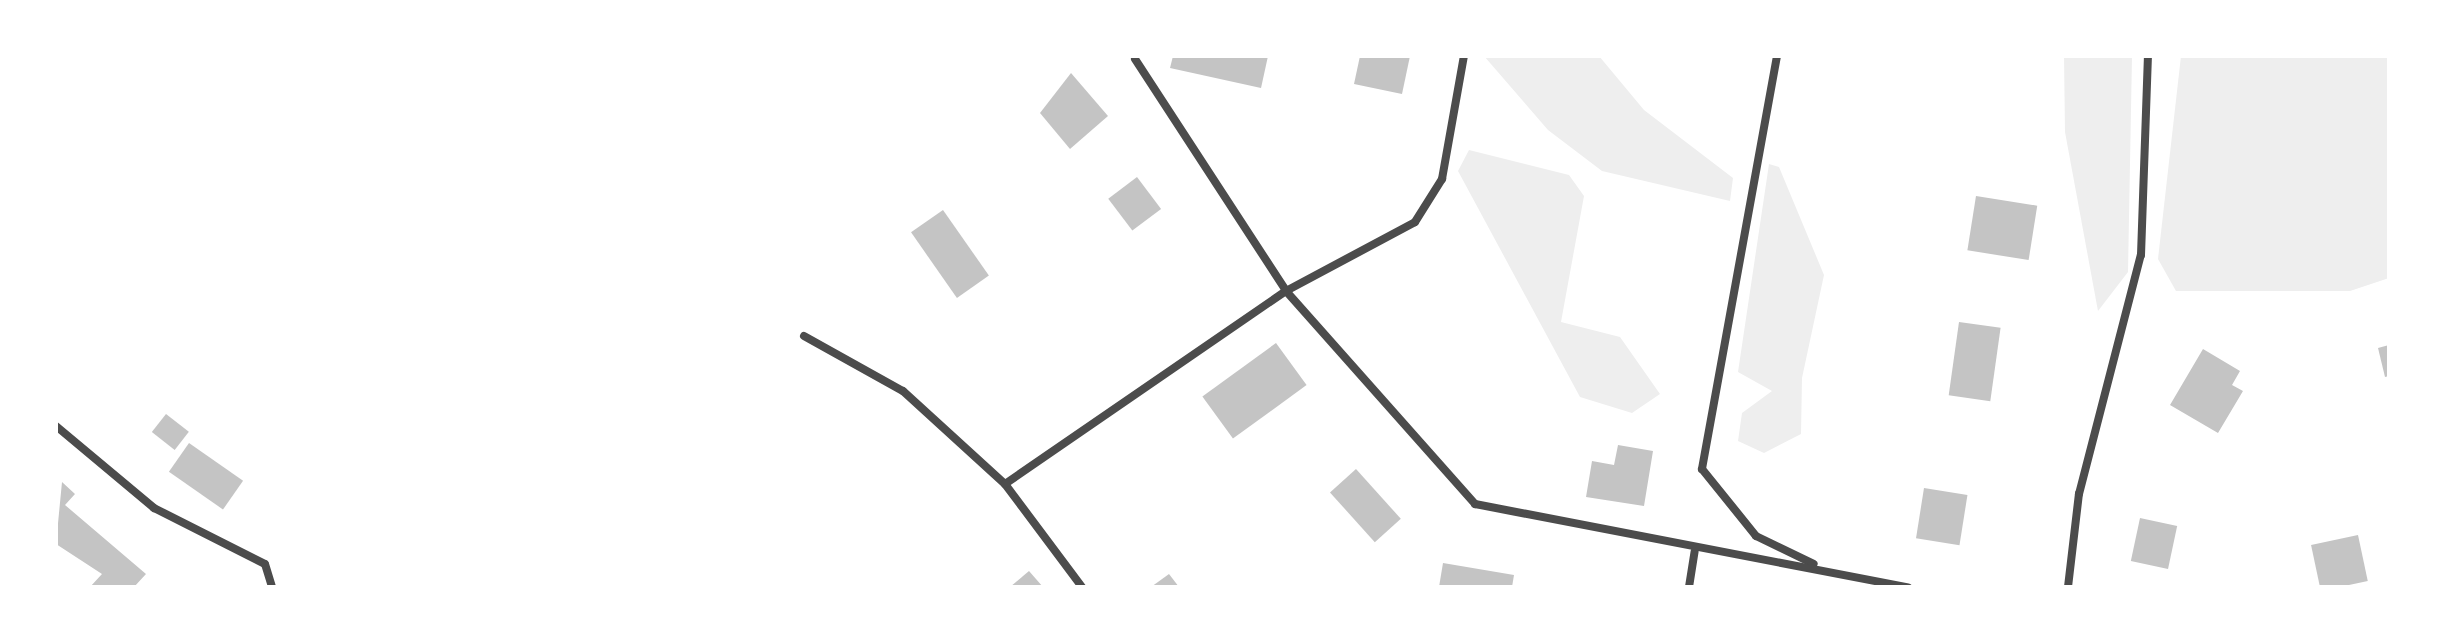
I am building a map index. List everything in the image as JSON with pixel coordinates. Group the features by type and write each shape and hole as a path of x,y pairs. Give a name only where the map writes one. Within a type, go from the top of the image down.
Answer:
{"street":[{"path":"1005,484 1286,291 1415,222 1442,179 1464,56"},
{"path":"1777,56 1702,469 1756,536 1821,568"},
{"path":"2068,587 2079,494 2141,255 2148,56"},
{"path":"1135,59 1286,291 1475,504 1695,551 1821,568 1908,587"},
{"path":"804,336 903,391 1005,484 1082,587"},
{"path":"56,426 154,508 265,564 272,587"},
{"path":"1689,587 1695,551"}],"shaded area":[{"path":"1484,56 1599,56 1644,110 1733,178 1730,201 1602,171 1548,130"},
{"path":"2064,56 2132,56 2128,272 2098,311 2065,132"},
{"path":"2181,56 2389,56 2389,278 2350,291 2176,291 2158,259"},
{"path":"1469,150 1569,175 1584,196 1561,322 1620,337 1660,394 1632,413 1580,397 1458,171"},
{"path":"1769,164 1779,167 1824,275 1802,378 1801,434 1764,453 1738,441 1742,413 1772,391 1738,372"}],"building":[{"path":"1173,56 1268,56 1261,88 1170,68"},
{"path":"1360,56 1410,56 1402,94 1354,84"},
{"path":"1071,73 1108,116 1070,149 1040,113"},
{"path":"1137,177 1161,209 1132,231 1108,199"},
{"path":"1976,196 2037,206 2029,260 1967,250"},
{"path":"943,210 989,276 957,298 911,232"},
{"path":"1959,322 2001,328 1990,401 1949,395"},
{"path":"1276,343 1307,385 1233,439 1202,396"},
{"path":"2389,345 2389,376 2385,377 2378,348"},
{"path":"2203,349 2240,371 2232,385 2243,391 2218,433 2170,405"},
{"path":"166,414 189,432 175,450 152,432"},
{"path":"189,443 243,481 223,510 169,472"},
{"path":"1618,445 1653,451 1644,506 1586,497 1592,461 1614,465"},
{"path":"1356,469 1401,519 1375,542 1330,492"},
{"path":"62,482 75,494 65,505 146,574 134,587 90,587 102,574 56,544"},
{"path":"1924,488 1967,495 1959,545 1916,538"},
{"path":"2140,518 2177,526 2168,569 2131,561"},
{"path":"2358,535 2368,581 2339,587 2320,587 2311,545"},
{"path":"1443,563 1514,575 1512,587 1439,587"},
{"path":"1029,571 1043,587 1010,587"},
{"path":"1169,574 1179,587 1151,587"}]}
